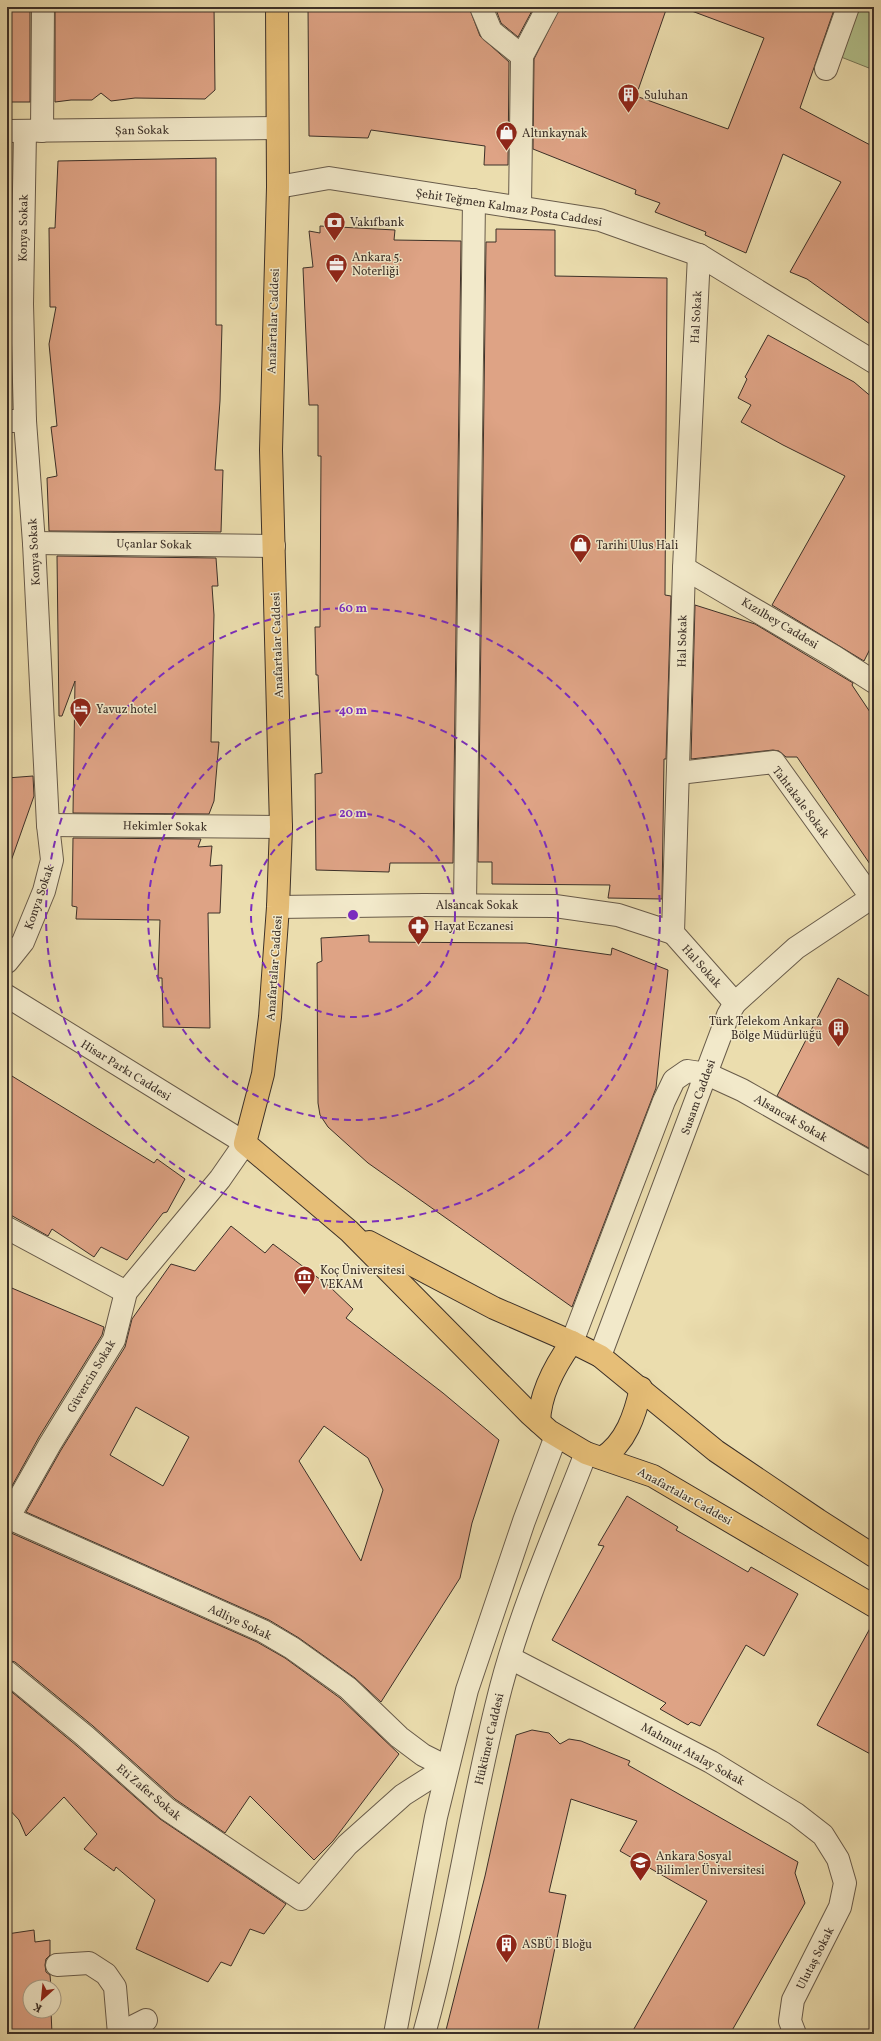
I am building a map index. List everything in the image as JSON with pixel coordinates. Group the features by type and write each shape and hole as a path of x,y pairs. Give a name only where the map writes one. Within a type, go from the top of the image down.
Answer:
{"main road":[{"name":"Anafartalar Caddesi","path":"277,7 278,187 270,450 281,827 278,907 270,1018 263,1074 245,1143 349,1231 539,1422 556,1436 594,1455 653,1476 874,1606"},
{"name":"Anafartalar Caddesi","path":"349,1231 494,1308 572,1342 600,1356 641,1388 716,1451 874,1556"},
{"path":"539,1422 539,1409 549,1382 572,1342"},
{"path":"594,1455 614,1451 626,1433 635,1413 641,1388"}],"street":[{"name":"Konya Sokak","path":"7,962 23,942 44,891 52,860 48,825 34,543 16,421 22,304 25,131 43,7"},
{"path":"481,7 491,31 522,56"},
{"path":"520,207 522,56 548,7"},
{"path":"826,69 848,7"},
{"name":"Şan Sokak","path":"25,131 277,128"},
{"name":"Şehit Teğmen Kalmaz Posta Caddesi","path":"278,187 329,178 600,220 699,255 874,362"},
{"path":"464,905 474,200"},
{"name":"Hal Sokak","path":"699,255 684,568 673,933 735,1003"},
{"name":"Uçanlar Sokak","path":"34,543 274,546"},
{"name":"Kızılbey Caddesi","path":"684,568 835,656 874,682"},
{"name":"Tahtakale Sokak","path":"679,773 774,762 873,897"},
{"name":"Hekimler Sokak","path":"48,825 281,827"},
{"name":"Susam Caddesi","path":"600,1356 728,1015 735,1003 796,948 873,897"},
{"name":"Alsancak Sokak","path":"278,907 464,905 555,906 618,915 673,933"},
{"name":"Hisar Parkı Caddesi","path":"7,996 245,1143"},
{"name":"Alsancak Sokak","path":"572,1342 664,1101 674,1080 687,1071 707,1074 742,1090 874,1165"},
{"name":"Güvercin Sokak","path":"8,1519 50,1444 114,1340 126,1292 220,1179 245,1143"},
{"path":"7,1228 126,1292"},
{"path":"395,2034 436,1817 467,1690 524,1521 556,1436"},
{"name":"Hükümet Caddesi","path":"424,2034 436,1990 482,1764 510,1658 530,1598 594,1455"},
{"name":"Adliye Sokak","path":"8,1519 263,1631 292,1648 348,1688 399,1737 423,1755 447,1767"},
{"name":"Mahmut Atalay Sokak","path":"510,1658 711,1762 796,1814 823,1835 838,1859 845,1883"},
{"name":"Eti Zafer Sokak","path":"7,1672 85,1736 167,1809 301,1899 353,1840 403,1794 447,1767"},
{"name":"Ulutaş Sokak","path":"795,2034 790,2021 793,2000 840,1907 845,1883"},
{"path":"57,1965 89,1963 106,1974 115,1987 118,2034 146,2020"}],"green space":[{"path":"859,7 874,7 874,70 841,57"}],"building":[{"path":"7,7 30,7 30,102 7,102"},
{"path":"55,7 214,7 215,90 205,99 135,98 111,101 101,93 92,100 55,102"},
{"path":"308,7 469,7 480,36 509,62 508,165 484,165 485,146 371,130 368,138 309,136"},
{"path":"495,7 534,7 518,37 501,23"},
{"name":"Suluhan","path":"560,7 667,7 636,96 728,129 764,38 689,10 689,7 835,7 800,108 874,147 874,327 807,279 790,272 841,182 783,154 746,253 705,235 706,232 655,212 660,203 635,194 636,190 533,149 534,59"},
{"path":"216,158 216,325 222,325 220,401 215,470 223,470 221,532 49,531 47,478 57,476 51,427 57,426 49,344 56,307 50,307 49,228 55,228 58,161"},
{"path":"320,226 395,230 394,240 461,241 453,863 390,863 389,872 316,870 315,774 322,773 318,675 316,675 315,627 320,627 321,456 318,456 318,405 309,405 303,268 313,267 309,231 320,233"},
{"name":"Tarihi Ulus Hali","path":"496,229 555,230 555,276 667,278 665,595 671,596 666,759 664,759 662,899 608,898 610,885 492,884 492,862 478,862 486,242 496,242"},
{"path":"768,335 854,382 874,399 874,641 864,661 772,605 845,476 741,422 751,405 738,398 747,379 745,377"},
{"path":"57,556 216,558 218,586 212,586 214,615 211,742 219,742 214,801 209,814 73,813 75,681 62,716 59,716"},
{"path":"695,605 755,624 853,683 852,685 874,718 874,870 797,757 786,757 779,751 773,750 691,759"},
{"path":"33,776 34,796 11,861 7,861 7,778"},
{"path":"73,838 201,839 198,847 212,846 210,866 222,865 220,913 208,913 210,1028 163,1027 162,978 158,978 160,920 76,919 77,907 72,906"},
{"path":"369,935 369,942 526,943 611,955 612,948 668,970 656,1088 572,1307 368,1163 328,1127 320,1115 318,1103 317,963 322,961 321,938"},
{"name":"Türk Telekom Ankara Bölge Müdürlüğü","path":"838,978 874,999 874,1151 777,1096"},
{"path":"7,1073 154,1163 157,1159 185,1179 167,1212 163,1213 127,1260 101,1247 94,1257 52,1229 48,1236 7,1213"},
{"path":"231,1226 265,1253 273,1244 329,1286 353,1309 346,1318 443,1393 499,1440 472,1523 460,1578 381,1702 355,1678 299,1638 269,1620 26,1512 61,1450 125,1347 132,1319 171,1264 195,1271","holes":["136,1407 189,1437 163,1486 110,1455","324,1426 368,1458 383,1490 361,1561 299,1461"]},
{"path":"7,1286 104,1327 102,1335 39,1437 7,1495"},
{"path":"627,1496 678,1527 676,1530 748,1572 751,1567 798,1594 764,1656 746,1645 700,1726 691,1722 688,1725 660,1709 666,1703 552,1640 604,1546 598,1545"},
{"path":"7,1532 257,1642 285,1658 340,1698 399,1754 333,1841 314,1860 250,1796 225,1833 175,1799 93,1726 15,1662 7,1660"},
{"path":"874,1621 874,1756 817,1725"},
{"path":"7,1688 77,1746 160,1819 286,1904 264,1934 250,1929 231,1966 221,1962 208,1982 136,1949 155,1900 116,1867 114,1871 84,1849 97,1834 64,1797 26,1836 19,1820 7,1807"},
{"name":"Ankara Sosyal Bilimler Üniversitesi","path":"532,1730 549,1733 560,1744 569,1739 581,1741 630,1761 628,1765 798,1862 795,1873 805,1903 730,2034 631,2034 707,1901 620,1851 637,1821 571,1799 549,1892 566,1895 537,2034 445,2034 485,1876 516,1735"},
{"path":"34,1930 35,1942 50,1940 50,1955 46,1959 45,1965 46,1972 50,1975 50,1979 22,1979 22,2019 51,2019 52,2034 7,2034 7,1934"}],"place":[{"name":"Suluhan","path":"628,114"},
{"name":"Altınkaynak","path":"506,152"},
{"name":"Vakıfbank","path":"335,242"},
{"name":"Ankara 5. Noterliği","path":"337,284"},
{"name":"Tarihi Ulus Hali","path":"580,564"},
{"name":"Yavuz hotel","path":"80,728"},
{"name":"Hayat Eczanesi","path":"418,946"},
{"name":"Türk Telekom Ankara Bölge Müdürlüğü","path":"838,1048"},
{"name":"Koç Üniversitesi VEKAM","path":"304,1296"},
{"name":"Ankara Sosyal Bilimler Üniversitesi","path":"640,1882"},
{"name":"ASBÜ I Bloğu","path":"507,1964"}]}
